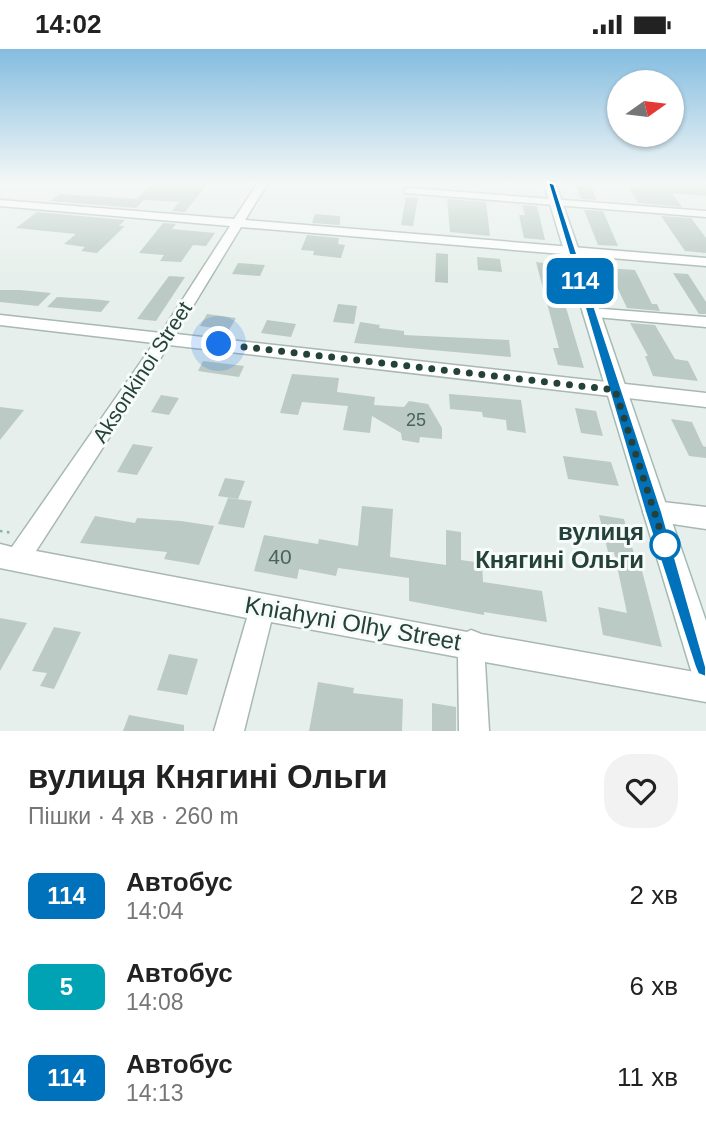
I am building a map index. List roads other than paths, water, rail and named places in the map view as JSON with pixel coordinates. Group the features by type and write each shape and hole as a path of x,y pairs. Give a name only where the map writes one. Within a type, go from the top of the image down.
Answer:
{"main road":[{"path":"560,216 706,667"}],"street":[{"path":"153,216 706,262"},
{"name":"Aksonkinoi Street","path":"9,557 166,337 242,216"},
{"path":"590,313 706,322"},
{"path":"0,320 706,400"},
{"path":"654,512 706,518"},
{"name":"Kniahyni Olhy Street","path":"9,557 262,608 471,643 706,688"},
{"path":"229,731 262,608"},
{"path":"471,643 474,731"}],"place":[{"name":"вулиця Княгині Ольги","path":"665,545"}]}
